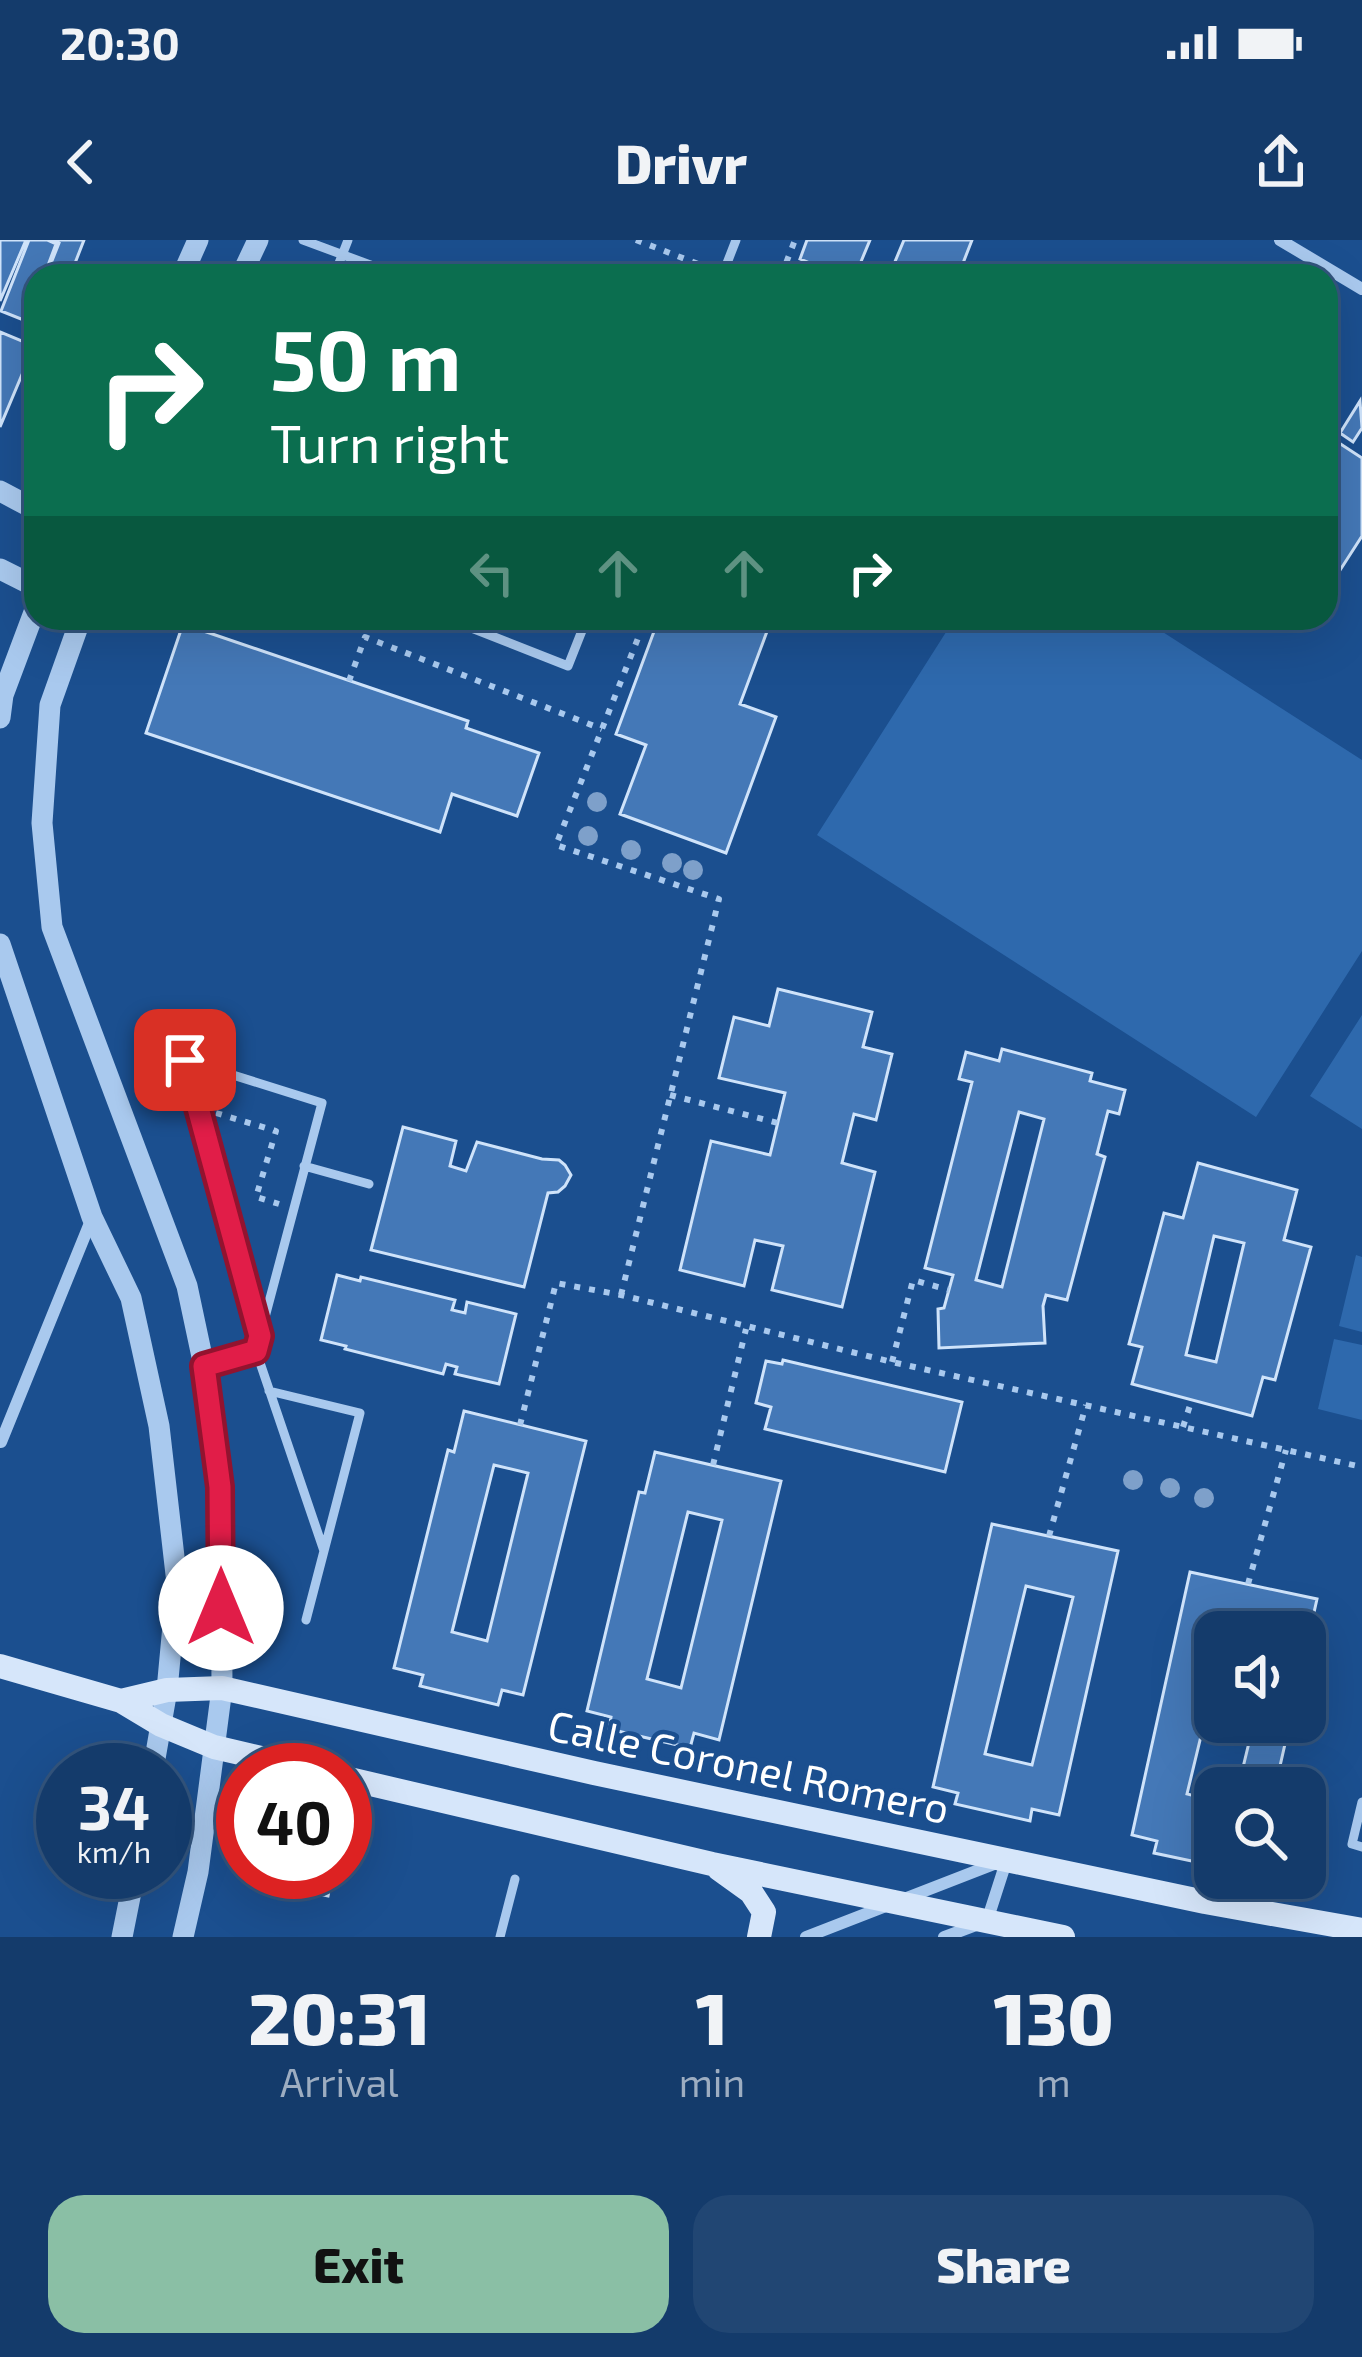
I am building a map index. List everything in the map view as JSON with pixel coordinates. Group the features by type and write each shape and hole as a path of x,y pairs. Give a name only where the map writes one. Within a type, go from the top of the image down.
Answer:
{"main road":[{"name":"Calle Coronel Romero","path":"0,1666 121,1701 161,1725 214,1747"},
{"name":"Calle Coronel Romero","path":"121,1701 166,1690 222,1688 594,1773 1204,1902 1362,1930"},
{"path":"372,1784 712,1864 1063,1937"},
{"path":"712,1864 752,1892 764,1912 758,1937"}],"street":[{"path":"1280,240 1320,264"},
{"path":"0,718 3,695 27,630"},
{"path":"77,630 50,705 41,823 52,927 187,1286 204,1366 220,1487 222,1688 198,1872 183,1937"},
{"path":"0,944 92,1217 131,1298 159,1426 177,1583 158,1743"},
{"path":"1,1442 92,1217"},
{"path":"806,1937 1007,1859"},
{"path":"944,1937 987,1921 1007,1859"},
{"path":"122,1937 130,1899"}],"lane":[{"path":"303,240 368,264"},
{"path":"338,264 348,240"},
{"path":"476,630 568,666 582,630"},
{"path":"260,1336 185,1060 322,1103 304,1166 294,1209 256,1351 324,1551"},
{"path":"304,1166 369,1184"},
{"path":"204,1366 256,1351"},
{"path":"269,1391 360,1413 306,1620"},
{"path":"1362,1802 1352,1844 1362,1847"},
{"path":"500,1937 515,1880"}],"path":[{"path":"636,240 696,264"},
{"path":"621,1295 719,899 556,845 641,630"},
{"path":"349,681 365,637 602,729"},
{"path":"670,1095 778,1124"},
{"path":"198,1108 276,1131 256,1198 294,1209"},
{"path":"892,1362 913,1280 949,1290"},
{"path":"520,1425 556,1282 1362,1467"},
{"path":"712,1466 746,1328"},
{"path":"1183,1427 1192,1400"},
{"path":"1049,1536 1086,1405"},
{"path":"1248,1584 1286,1450"}],"shaded area":[{"path":"947,630 1160,630 1362,760 1362,951 1256,1117 817,835"},
{"path":"1362,1015 1362,1129 1310,1096"},
{"path":"1356,1255 1362,1257 1362,1332 1339,1326"},
{"path":"1334,1339 1362,1345 1362,1420 1318,1409"}],"building":[{"path":"0,240 26,240 0,301"},
{"path":"29,240 56,244 48,264 24,264 24,320 1,311"},
{"path":"51,240 84,240 75,264 51,264 59,243"},
{"path":"807,240 870,240 860,264 812,264 800,259"},
{"path":"904,240 972,240 963,264 894,264"},
{"path":"0,332 24,342 24,370 0,427"},
{"path":"1360,401 1362,428 1353,442 1340,433"},
{"path":"1338,442 1362,458 1362,536 1338,573"},
{"path":"181,630 201,630 468,721 466,728 539,753 517,816 452,794 440,832 146,733"},
{"path":"655,630 768,630 740,704 776,717 726,853 620,814 646,745 616,734"},
{"path":"778,989 872,1012 863,1047 892,1054 876,1120 854,1114 842,1163 875,1172 842,1307 772,1290 783,1246 755,1240 744,1286 680,1270 711,1141 770,1155 785,1093 719,1078 734,1017 769,1026"},
{"path":"1002,1049 1092,1073 1090,1081 1125,1090 1119,1114 1108,1111 1097,1154 1105,1157 1067,1300 1046,1295 1045,1343 939,1348 938,1309 944,1308 953,1275 925,1268 972,1082 959,1079 966,1052 999,1061","holes":["1019,1112 1044,1119 1002,1287 976,1280"]},
{"path":"403,1127 456,1141 450,1166 466,1171 477,1142 565,1165 571,1175 558,1192 548,1193 524,1287 371,1250"},
{"path":"1198,1163 1297,1190 1284,1240 1311,1247 1275,1380 1263,1377 1252,1416 1132,1384 1142,1347 1129,1344 1164,1213 1183,1218","holes":["1214,1236 1244,1243 1216,1362 1186,1355"]},
{"path":"337,1275 455,1300 452,1310 465,1313 467,1302 516,1314 499,1384 455,1374 457,1367 446,1364 443,1374 321,1340"},
{"path":"783,1360 962,1402 945,1472 765,1429 771,1407 756,1403 766,1361 782,1364"},
{"path":"464,1411 586,1441 523,1695 502,1690 498,1705 420,1686 423,1675 394,1668 448,1450 454,1452","holes":["494,1465 528,1473 487,1641 452,1632"]},
{"path":"655,1452 781,1481 719,1740 694,1733 690,1748 609,1729 611,1717 587,1711 639,1492 645,1493","holes":["688,1512 722,1520 681,1688 647,1679"]},
{"path":"992,1524 1118,1551 1059,1815 1032,1809 1030,1821 955,1804 958,1793 933,1787","holes":["1026,1586 1073,1597 1032,1765 985,1754"]},
{"path":"1190,1572 1317,1599 1314,1611 1194,1611 1194,1743 1199,1743 1187,1794 1194,1796 1194,1862 1154,1853 1157,1841 1132,1835"},
{"path":"1249,1743 1285,1743 1280,1767 1243,1767"}],"route":[{"path":"185,1060 260,1336 256,1351 204,1366 220,1487 221,1608"}]}
